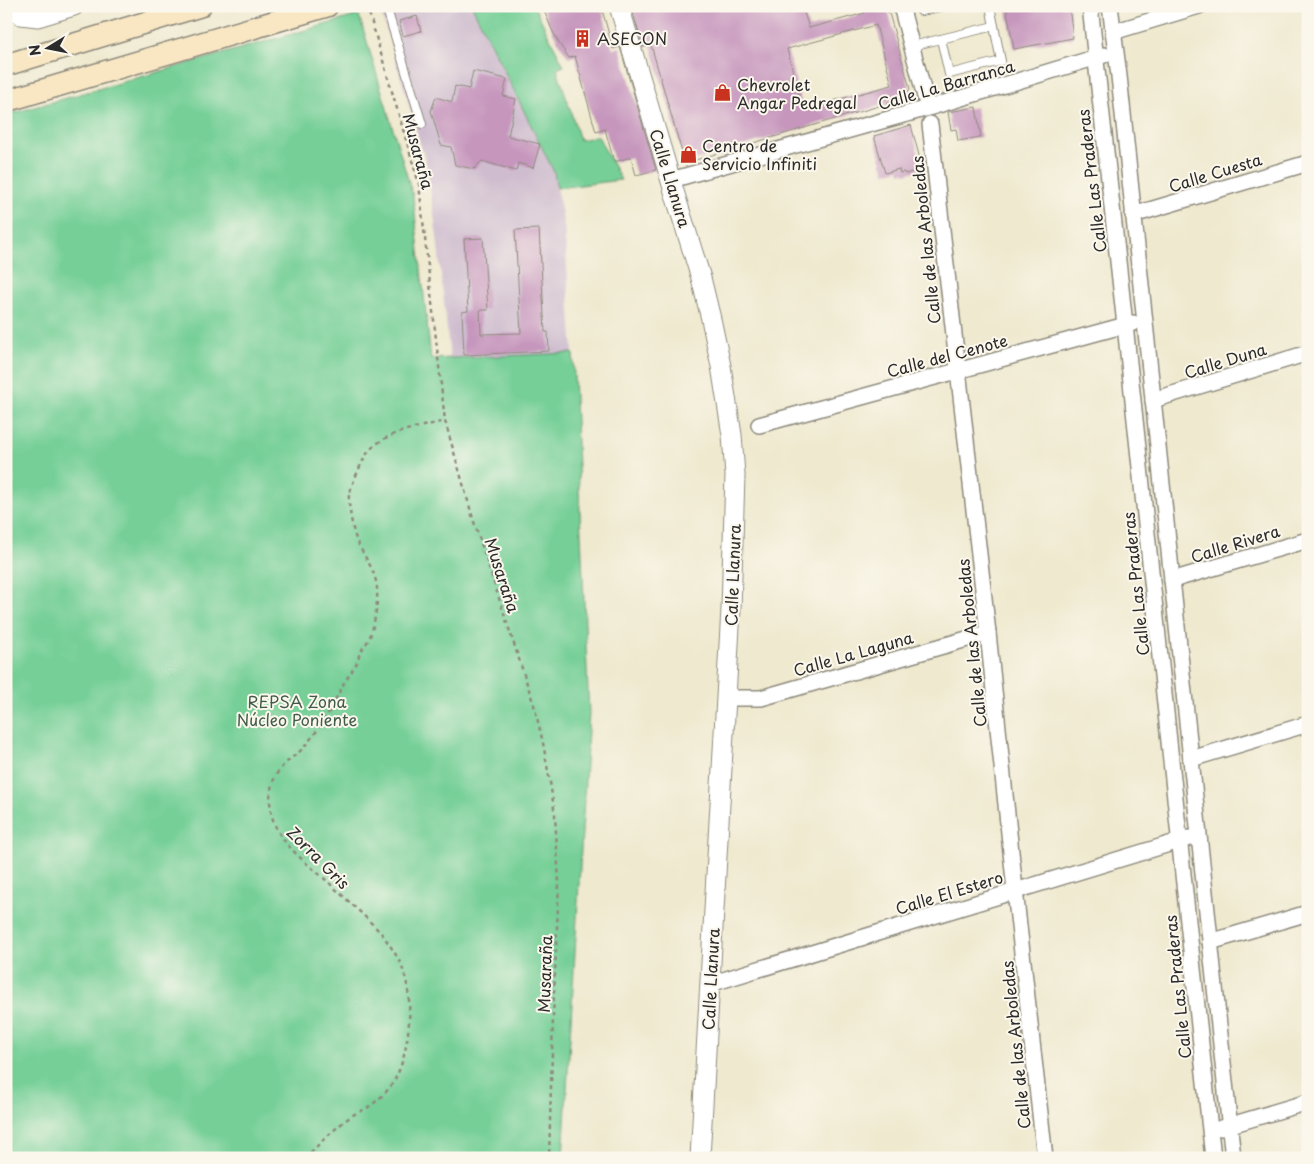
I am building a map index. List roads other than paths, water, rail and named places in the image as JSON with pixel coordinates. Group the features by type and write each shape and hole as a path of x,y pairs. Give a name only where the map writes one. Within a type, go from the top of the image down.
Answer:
{"main road":[{"path":"6,65 200,6"},
{"path":"6,101 326,6"}],"street":[{"path":"7,6 21,15 38,17 74,6"},
{"name":"Calle Llanura","path":"619,6 701,278 721,366 732,435 735,475 731,609 700,1158"},
{"path":"901,6 928,108"},
{"name":"Calle Las Praderas","path":"1090,6 1213,1158"},
{"path":"1110,6 1232,1158"},
{"path":"1113,32 1199,6"},
{"name":"Calle La Barranca","path":"671,180 928,108 1115,51"},
{"name":"Calle de las Arboledas","path":"930,124 988,633 1041,1157"},
{"name":"Calle Cuesta","path":"1133,215 1308,163"},
{"name":"Calle del Cenote","path":"759,425 1144,320"},
{"name":"Calle Duna","path":"1153,400 1308,353"},
{"name":"Calle Rivera","path":"1172,580 1308,540"},
{"name":"Calle La Laguna","path":"726,698 761,698 988,633"},
{"path":"1191,758 1308,724"},
{"name":"Calle El Estero","path":"710,984 1199,835"},
{"path":"1210,942 1308,913"},
{"path":"1210,1132 1308,1102"}],"lane":[{"path":"386,6 422,124"},
{"path":"919,6 921,11 942,6"},
{"path":"941,39 949,74 1001,61 990,6"},
{"path":"912,46 994,26"}],"place":[{"name":"ASECON","path":"583,38"},
{"name":"Chevrolet Angar Pedregal","path":"723,93"},
{"name":"Centro de Servicio Infiniti","path":"688,154"}],"park label":[{"name":"REPSA Zona Núcleo Poniente","path":"297,710"}]}
